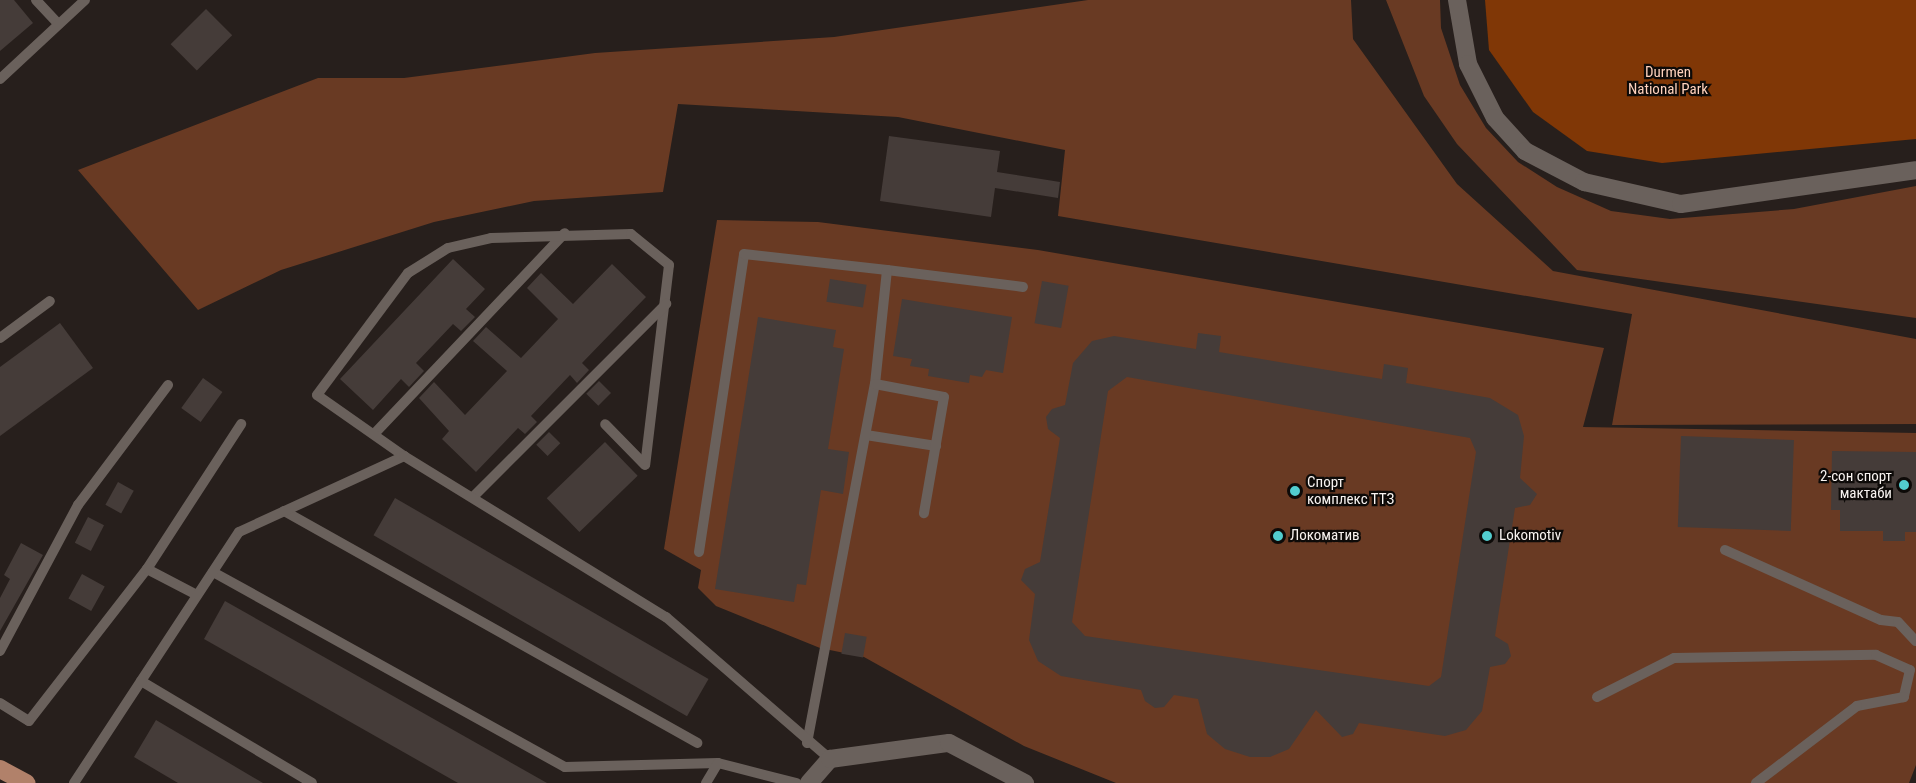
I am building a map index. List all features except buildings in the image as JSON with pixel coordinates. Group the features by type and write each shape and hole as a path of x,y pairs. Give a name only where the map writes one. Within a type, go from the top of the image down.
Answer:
{"main road":[{"path":"0,768 26,783"}],"street":[{"path":"1457,0 1468,64 1495,118 1525,151 1584,182 1623,195 1681,204 1916,170"},
{"path":"809,783 830,759 949,743 1025,783"},
{"path":"821,783 830,759"}],"lane":[{"path":"36,0 58,24"},
{"path":"0,79 84,0"},
{"path":"376,432 565,233"},
{"path":"605,424 645,465 669,265 631,234 565,233 491,238 448,248 408,273 317,395 376,432 404,456 474,496 666,617 807,743 830,759"},
{"path":"699,552 744,254 1023,287"},
{"path":"807,743 867,435 875,384 887,270"},
{"path":"0,338 50,301"},
{"path":"474,496 666,304"},
{"path":"875,384 944,397 924,513"},
{"path":"0,651 78,505 168,385"},
{"path":"0,703 29,721 147,570 241,424"},
{"path":"867,435 936,446"},
{"path":"74,783 239,532 404,456"},
{"path":"284,511 698,743"},
{"path":"1725,550 1881,620 1898,622 1916,641"},
{"path":"147,570 198,595"},
{"path":"213,572 565,767 718,763 796,783"},
{"path":"1598,697 1674,658 1876,655 1913,667 1904,697 1857,706 1756,783"},
{"path":"141,681 312,783"},
{"path":"706,783 718,763"}],"shaded area":[{"path":"1088,0 1351,0 1353,39 1457,184 1553,271 1916,339 1916,424 1612,425 1632,314 1058,216 1065,150 898,117 678,104 663,192 534,201 434,222 281,270 198,310 78,170 318,78 404,78 595,53 834,37"},
{"path":"1386,0 1440,0 1441,28 1460,85 1486,128 1518,162 1557,187 1611,211 1670,219 1794,209 1916,186 1916,318 1577,270 1457,144 1424,96"},
{"name":"Спорт комплекс ТТЗ","path":"717,220 818,222 1038,250 1604,348 1583,427 1916,433 1916,765 1909,783 1116,783 1024,746 864,657 820,648 716,606 698,588 701,570 664,549"}],"green space":[{"name":"Durmen National Park","path":"1485,0 1916,0 1916,139 1662,163 1587,151 1533,112 1489,50"}],"place":[{"name":"2-сон спорт мактаби","path":"1904,485"},
{"name":"Спорт комплекс ТТЗ","path":"1295,491"},
{"name":"Локоматив","path":"1278,536"},
{"name":"Lokomotiv","path":"1487,536"}]}
